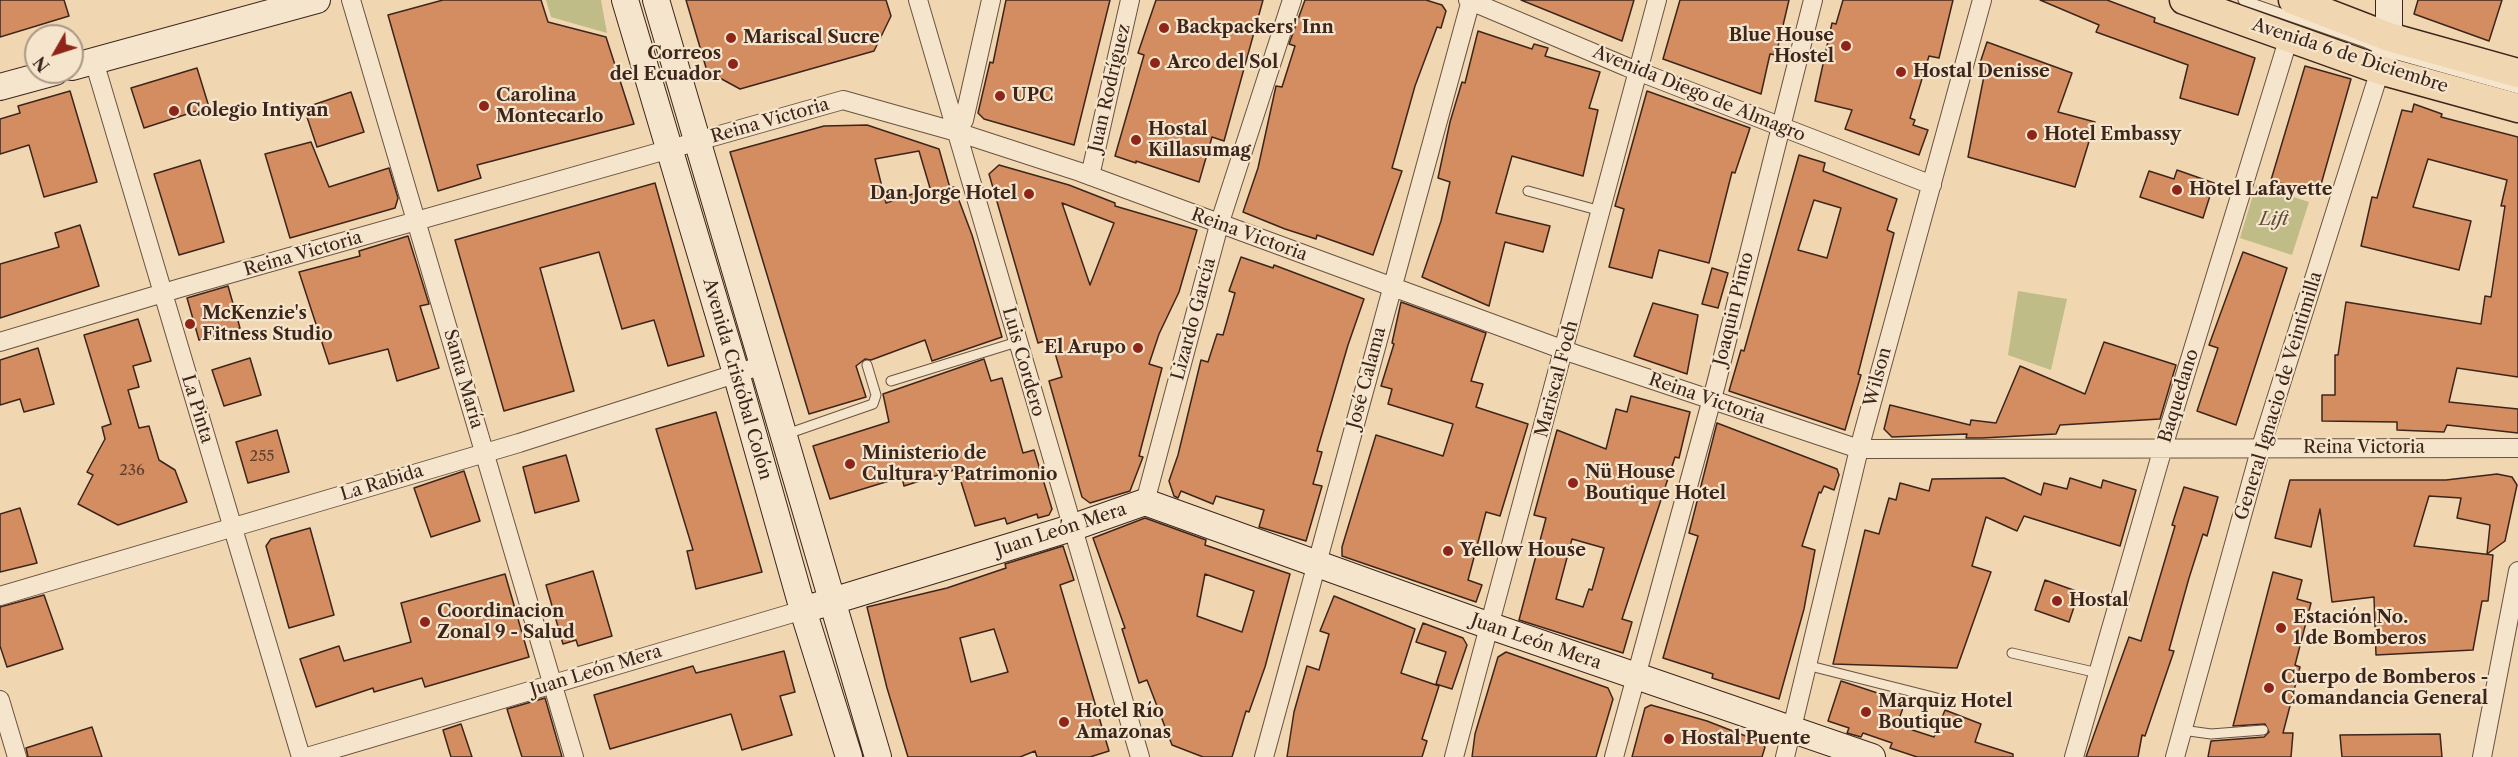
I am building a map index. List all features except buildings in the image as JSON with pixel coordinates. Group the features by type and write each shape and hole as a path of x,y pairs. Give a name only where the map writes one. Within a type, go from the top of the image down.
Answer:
{"main road":[{"name":"Avenida 6 de Diciembre","path":"2184,0 2289,37 2518,73"},
{"name":"Avenida 6 de Diciembre","path":"2293,0 2385,53 2518,108"}],"street":[{"path":"84,64 317,0"},
{"name":"Santa María","path":"351,0 574,757"},
{"name":"Avenida Cristóbal Colón","path":"625,0 736,373 803,610 849,757"},
{"name":"Avenida Cristóbal Colón","path":"656,0 878,757"},
{"name":"Luis Cordero","path":"918,0 1140,757"},
{"path":"957,132 964,120 992,0"},
{"name":"Juan Rodríguez","path":"1090,176 1130,0"},
{"name":"Lizardo García","path":"1145,502 1219,225 1292,0"},
{"name":"Avenida Diego de Almagro","path":"1470,0 1638,71 1932,185"},
{"name":"José Calama","path":"1264,757 1319,564 1391,286 1470,0"},
{"name":"Mariscal Foch","path":"1455,757 1657,0"},
{"name":"Joaquin Pinto","path":"1614,757 1710,402 1779,127 1814,0"},
{"name":"Wilson","path":"1785,757 1858,449 1982,0"},
{"name":"General Ignacio de Veintimilla","path":"2385,53 2389,0"},
{"name":"General Ignacio de Veintimilla","path":"2175,757 2261,447 2385,53 2406,0"},
{"name":"Baquedano","path":"2074,757 2163,449 2289,37"},
{"name":"La Pinta","path":"84,67 162,293 301,757"},
{"path":"0,87 24,80"},
{"name":"Reina Victoria","path":"0,342 162,293 843,100 957,132 1090,176 1219,225 1710,402 1858,449 2518,448"},
{"name":"La Rabida","path":"0,596 484,453 763,365"},
{"name":"Juan León Mera","path":"307,757 832,602 1071,528 1145,502 1491,626 1872,757"},
{"path":"2482,757 2518,571"},
{"path":"0,700 17,757"}],"lane":[{"path":"2244,0 2364,42 2385,53 2518,89"},
{"path":"1528,191 1601,211"},
{"path":"891,381 1017,342"},
{"path":"784,435 873,404 876,395 867,365"},
{"path":"2012,653 2098,673"},
{"path":"1806,665 1945,700"},
{"path":"2182,730 2211,734 2263,730"}],"green space":[{"path":"546,0 601,0 607,33 551,17"},
{"name":"Lift","path":"2256,185 2309,202 2292,255 2240,238"},
{"path":"2018,291 2067,299 2051,370 2008,355"}],"place":[{"name":"Backpackers' Inn","path":"1164,28"},
{"name":"Mariscal Sucre","path":"731,38"},
{"name":"Blue House Hostel","path":"1846,46"},
{"name":"Arco del Sol","path":"1155,63"},
{"name":"Correos del Ecuador","path":"733,64"},
{"name":"Hostal Denisse","path":"1901,72"},
{"name":"UPC","path":"1000,96"},
{"name":"Carolina Montecarlo","path":"484,106"},
{"name":"Colegio Intiyan","path":"174,111"},
{"name":"Hotel Embassy","path":"2032,135"},
{"name":"Hostal Killasumag","path":"1136,140"},
{"name":"Hotel Lafayette","path":"2177,190"},
{"name":"Dan Jorge Hotel","path":"1029,194"},
{"name":"McKenzie's Fitness Studio","path":"190,324"},
{"name":"El Arupo","path":"1138,348"},
{"name":"Ministerio de Cultura y Patrimonio","path":"850,464"},
{"name":"Nü House Boutique Hotel","path":"1573,483"},
{"name":"Yellow House","path":"1448,551"},
{"name":"Hostal","path":"2057,601"},
{"name":"Coordinacion Zonal 9 - Salud","path":"425,622"},
{"name":"Estación No. 1 de Bomberos","path":"2281,628"},
{"name":"Cuerpo de Bomberos - Comandancia General","path":"2269,688"},
{"name":"Marquiz Hotel Boutique","path":"1866,712"},
{"name":"Hotel Río Amazonas","path":"1064,722"},
{"name":"Hostal Puente","path":"1669,739"}]}
